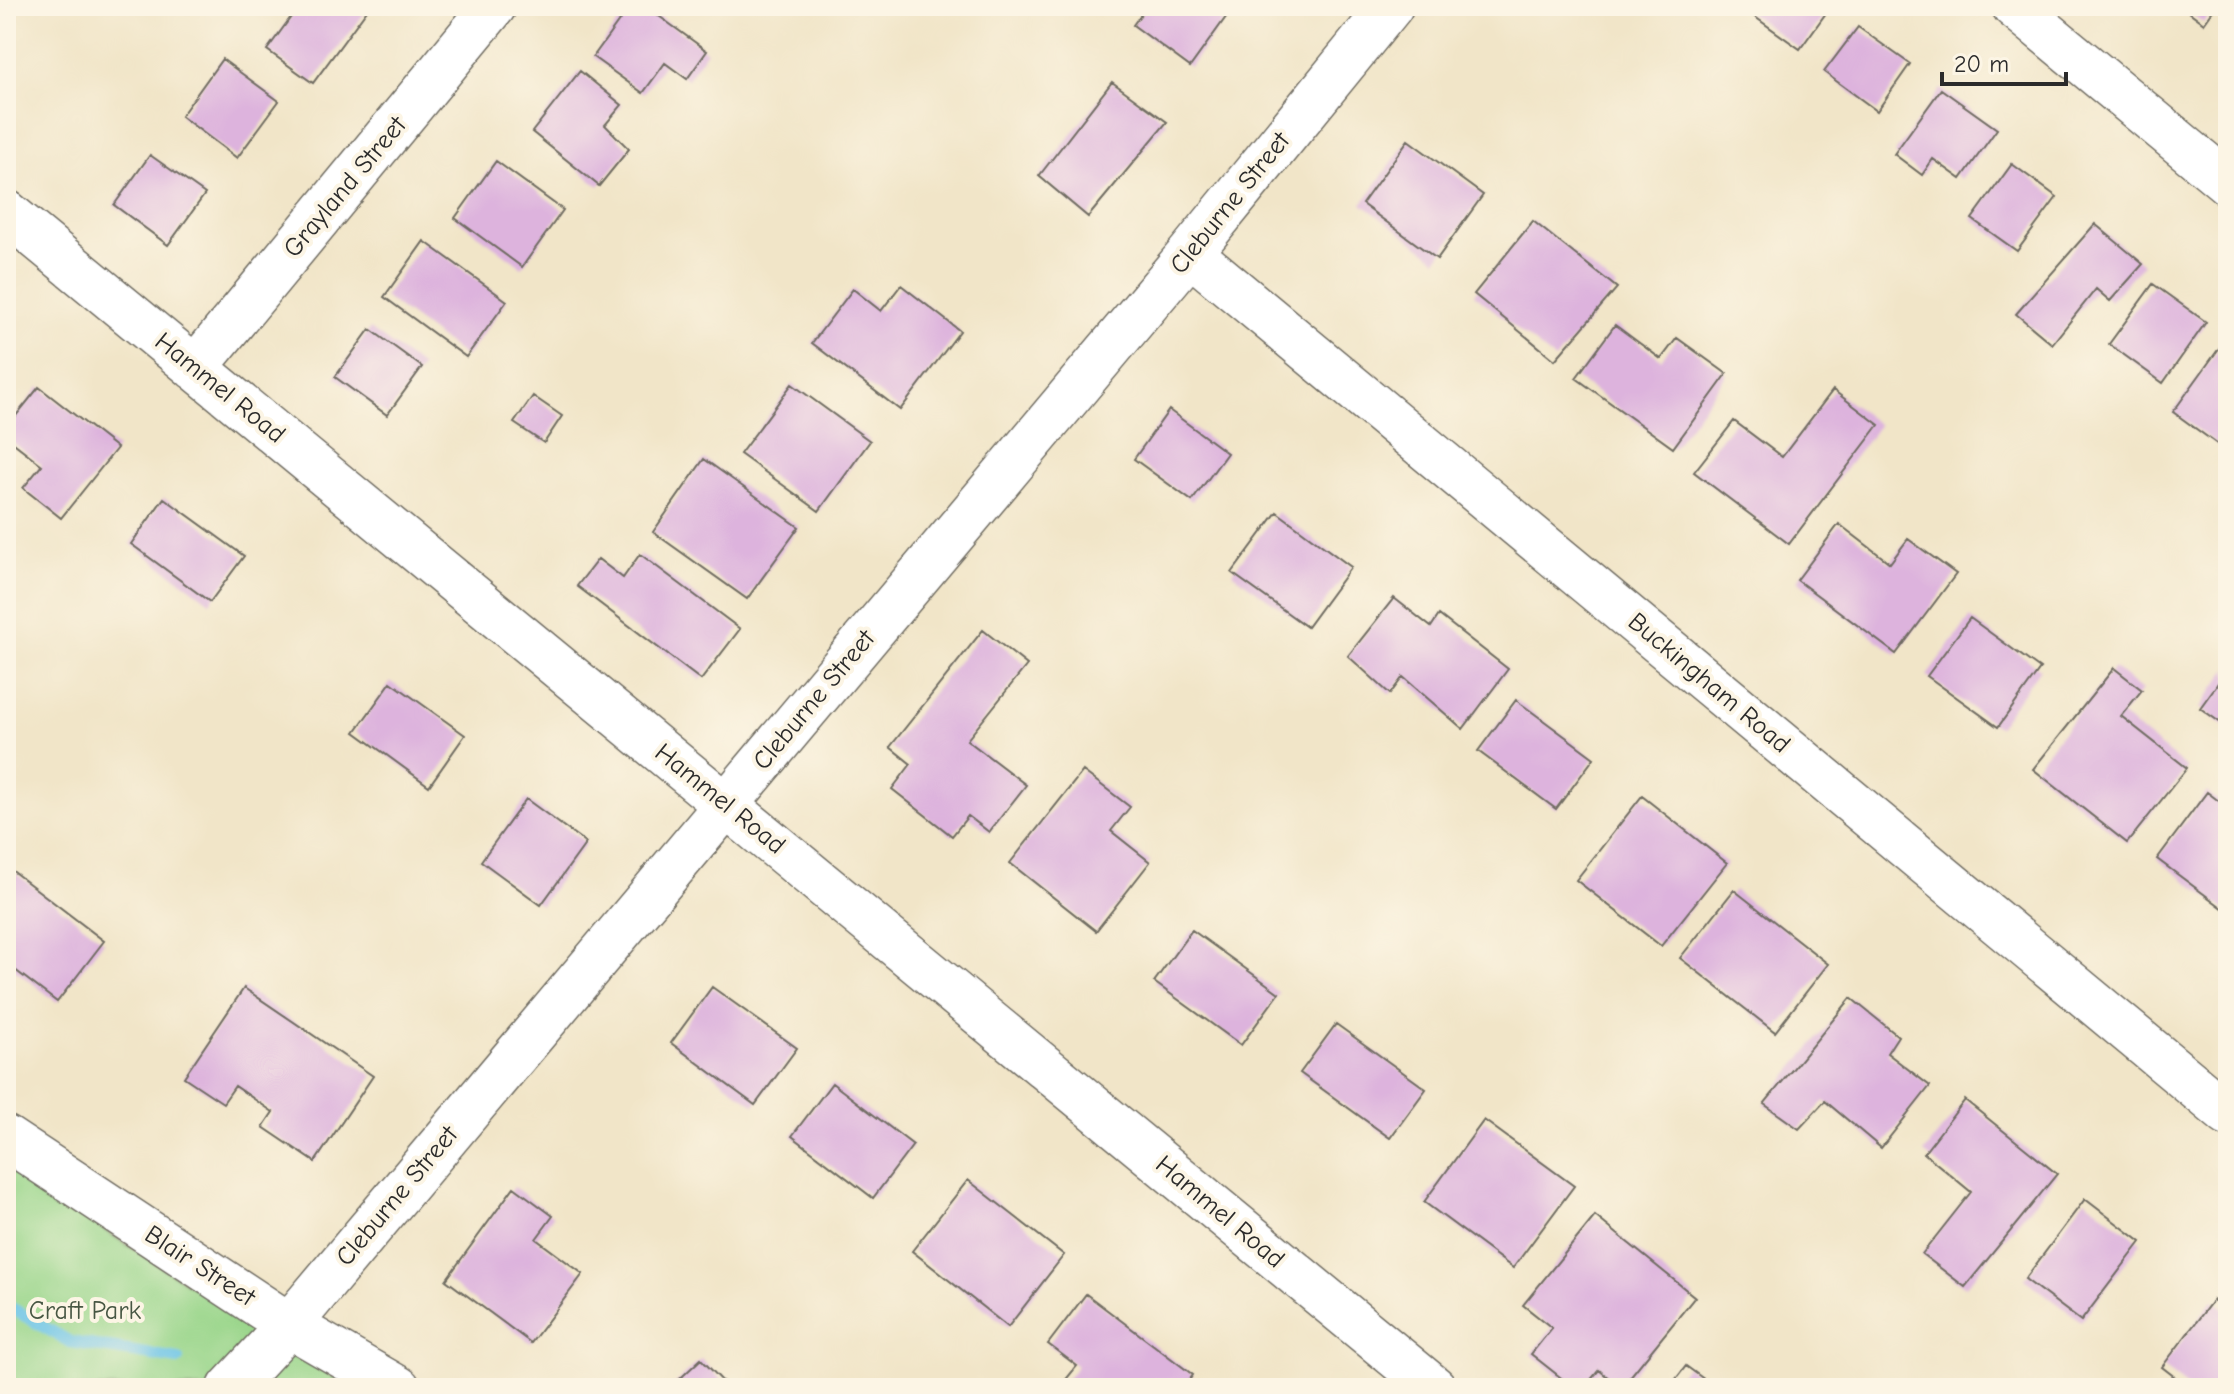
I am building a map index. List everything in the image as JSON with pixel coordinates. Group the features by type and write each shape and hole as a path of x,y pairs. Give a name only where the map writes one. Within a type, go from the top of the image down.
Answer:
{"street":[{"name":"Grayland Street","path":"195,368 494,6"},
{"name":"Cleburne Street","path":"230,1388 289,1325 1190,253 1391,6"},
{"path":"2014,6 2228,183"},
{"name":"Hammel Road","path":"6,212 1434,1388"},
{"name":"Buckingham Road","path":"1190,253 2228,1114"},
{"name":"Blair Street","path":"6,1138 289,1325 398,1388"}],"green space":[{"name":"Craft Park","path":"6,1167 350,1388 6,1388"}],"building":[{"path":"299,6 369,7 313,83 267,50"},
{"path":"630,6 645,6 707,51 687,79 665,63 643,93 593,57"},
{"path":"1147,6 1234,6 1190,67 1133,25"},
{"path":"1752,6 1831,6 1800,49 1748,12"},
{"path":"2181,6 2216,6 2204,23"},
{"path":"1858,27 1910,64 1877,111 1824,72"},
{"path":"222,59 279,101 237,158 181,116"},
{"path":"580,71 622,105 605,125 629,149 599,186 532,132"},
{"path":"1112,82 1167,122 1088,217 1039,176"},
{"path":"1941,89 1997,129 1961,179 1933,159 1922,175 1894,154"},
{"path":"1408,140 1483,195 1437,259 1362,204"},
{"path":"150,155 205,194 168,245 114,205"},
{"path":"496,161 563,210 522,267 455,218"},
{"path":"2012,164 2057,197 2017,251 1972,219"},
{"path":"1533,221 1617,288 1555,360 1474,294"},
{"path":"2095,224 2143,264 2110,301 2096,289 2052,344 2016,314"},
{"path":"424,241 507,301 466,357 384,297"},
{"path":"2153,284 2206,322 2163,383 2109,344"},
{"path":"901,285 960,331 900,410 812,343 853,289 881,311"},
{"path":"1615,325 1661,359 1677,338 1727,374 1673,448 1576,378"},
{"path":"370,329 422,367 387,415 335,377"},
{"path":"2225,340 2228,342 2228,452 2173,412"},
{"path":"792,384 870,441 819,511 740,454"},
{"path":"39,387 117,448 61,518 23,488 42,465 6,437 6,428"},
{"path":"1833,390 1879,425 1789,544 1694,472 1734,421 1782,457"},
{"path":"533,396 562,416 544,443 514,423"},
{"path":"1169,410 1227,453 1192,501 1134,459"},
{"path":"704,459 799,527 747,599 653,532"},
{"path":"164,498 244,556 210,602 131,544"},
{"path":"1277,512 1351,567 1307,627 1232,573"},
{"path":"1839,524 1890,563 1908,539 1956,574 1896,654 1797,580"},
{"path":"640,554 740,629 701,680 577,586 598,559 623,578"},
{"path":"1394,598 1431,627 1439,615 1508,669 1463,729 1403,677 1390,694 1348,656"},
{"path":"1970,618 2040,669 1998,727 1927,676"},
{"path":"983,630 1027,665 967,740 1026,785 989,832 968,816 952,836 892,789 911,764 890,747"},
{"path":"2114,668 2142,690 2121,716 2187,768 2127,843 2033,769"},
{"path":"2228,669 2228,728 2200,708"},
{"path":"391,682 465,735 429,786 355,732"},
{"path":"1516,700 1594,758 1556,809 1478,751"},
{"path":"1083,771 1130,807 1111,831 1150,862 1096,931 1010,863"},
{"path":"2207,792 2228,808 2228,912 2157,859"},
{"path":"1642,796 1727,863 1661,946 1576,880"},
{"path":"526,799 586,843 541,905 481,861"},
{"path":"6,866 104,941 57,1002 6,963"},
{"path":"1734,890 1828,964 1775,1032 1680,958"},
{"path":"1192,930 1279,993 1241,1045 1154,982"},
{"path":"712,987 797,1048 755,1105 671,1043"},
{"path":"244,988 373,1076 315,1162 263,1127 273,1112 235,1086 223,1103 184,1077"},
{"path":"1851,998 1898,1036 1887,1053 1930,1086 1881,1148 1825,1101 1799,1129 1764,1104"},
{"path":"1336,1024 1426,1089 1390,1138 1300,1073"},
{"path":"832,1083 913,1145 873,1198 792,1136"},
{"path":"1965,1100 2057,1174 1965,1287 1922,1254 1971,1192 1924,1153"},
{"path":"1484,1120 1574,1186 1513,1268 1424,1202"},
{"path":"968,1180 1064,1255 1008,1327 912,1251"},
{"path":"514,1187 553,1216 536,1239 583,1274 531,1343 446,1280"},
{"path":"2085,1199 2141,1242 2081,1321 2025,1279"},
{"path":"1595,1216 1695,1297 1621,1388 1599,1370 1584,1388 1574,1388 1531,1354 1552,1328 1523,1305"},
{"path":"1086,1294 1193,1375 1183,1388 1059,1388 1077,1366 1048,1344"},
{"path":"2213,1300 2228,1311 2228,1388 2189,1388 2162,1367"},
{"path":"701,1359 729,1388 670,1388"},
{"path":"1686,1366 1716,1388 1669,1388"}],"waterway":[{"path":"6,1305 70,1342 178,1359"}]}
